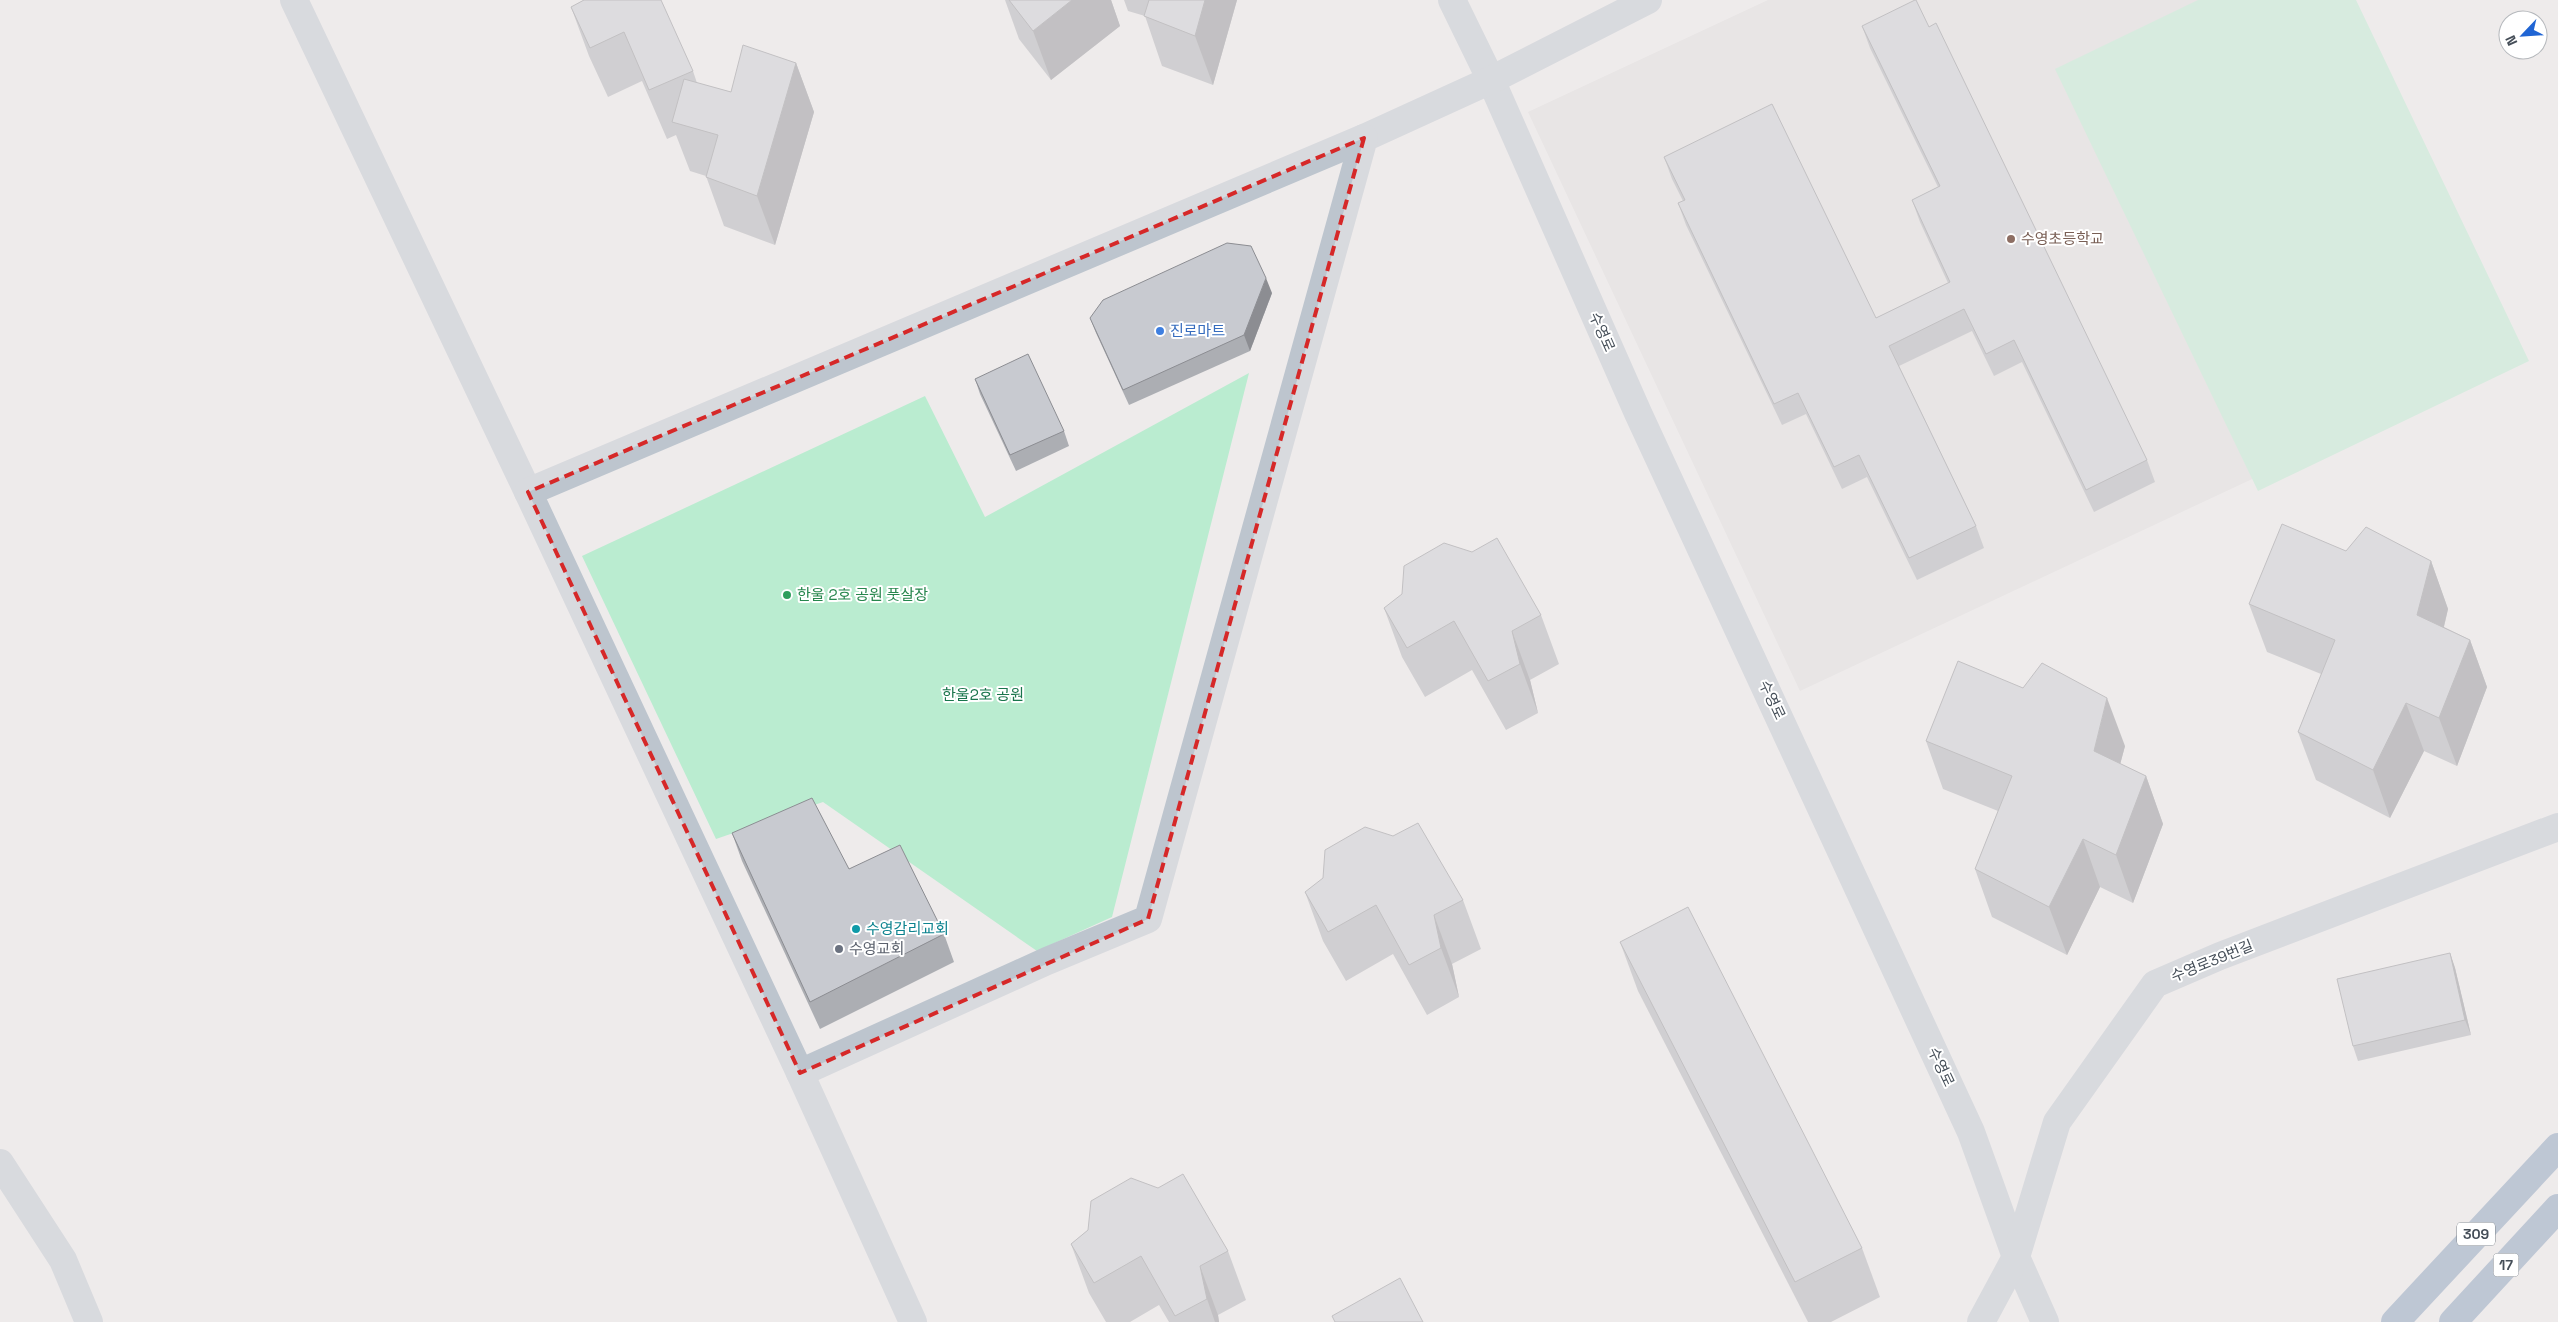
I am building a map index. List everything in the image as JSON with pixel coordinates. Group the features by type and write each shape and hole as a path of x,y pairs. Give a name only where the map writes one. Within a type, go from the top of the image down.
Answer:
{"highway":[{"name":"309","path":"2395,1322 2558,1147"},
{"name":"17","path":"2453,1322 2558,1208"}],"street":[{"path":"294,0 528,492 800,1073 913,1322"},
{"name":"수영로","path":"1452,0 1492,80 1638,413 1971,1132 2016,1257 2045,1322"},
{"path":"528,492 1364,138 1492,80 1648,0"},
{"path":"800,1073 1048,961 1148,919 1364,138"},
{"name":"수영로39번길","path":"1981,1322 2016,1257 2057,1122 2155,984 2220,956 2558,827"},
{"path":"0,1163 62,1260 89,1322"}],"highlighted area":[{"path":"1364,138 1148,919 800,1073 528,492"}],"shaded area":[{"name":"수영초등학교","path":"1768,0 2322,0 2493,366 1800,691 1528,112"}],"green space":[{"path":"2198,0 2356,0 2529,361 2258,491 2055,69"},
{"name":"한울2호 공원","path":"1249,373 1112,917 1037,951 823,802 716,839 582,556 925,396 985,517"}],"building":[{"path":"584,0 661,0 693,71 649,90 624,32 590,48 571,7"},
{"path":"1009,0 1072,0 1033,31"},
{"path":"1149,0 1205,0 1195,36 1144,16"},
{"path":"1915,0 1929,27 1936,23 2147,460 2086,490 2014,340 1986,354 1964,309 1889,346 1976,526 1909,558 1859,455 1834,467 1798,393 1774,404 1678,203 1685,200 1664,157 1772,104 1876,318 1950,282 1912,200 1940,186 1862,26"},
{"path":"743,45 796,63 757,196 706,177 718,135 672,122 684,79 731,92"},
{"path":"1227,243 1251,246 1266,278 1244,335 1123,390 1090,318 1103,300"},
{"path":"1028,354 1064,431 1010,455 975,379"},
{"path":"2282,524 2346,551 2366,527 2431,561 2417,615 2470,640 2439,718 2406,703 2373,770 2298,732 2335,640 2249,604"},
{"path":"1497,538 1541,615 1512,631 1520,664 1488,681 1454,621 1407,648 1384,608 1402,594 1404,566 1444,543 1472,552"},
{"path":"1958,661 2023,688 2042,663 2107,698 2094,751 2146,776 2116,855 2083,839 2049,907 1975,869 2012,776 1926,741"},
{"name":"수영감리교회","path":"812,798 849,869 900,845 944,934 810,1002 732,833"},
{"path":"1418,823 1463,900 1434,915 1441,948 1409,965 1376,905 1328,932 1305,892 1323,878 1325,850 1365,827 1393,836"},
{"path":"1688,907 1862,1248 1795,1282 1620,942"},
{"path":"2450,953 2465,1020 2353,1046 2337,979"},
{"path":"1183,1174 1228,1251 1200,1266 1207,1299 1175,1316 1141,1256 1094,1283 1071,1244 1088,1230 1091,1201 1131,1178 1158,1188"},
{"path":"1400,1278 1423,1322 1335,1322 1332,1316"}],"place":[{"name":"수영초등학교","path":"2011,239"},
{"name":"진로마트","path":"1160,331"},
{"name":"한울 2호 공원 풋살장","path":"787,595"},
{"name":"수영감리교회","path":"856,929"},
{"name":"수영교회","path":"839,949"}]}
